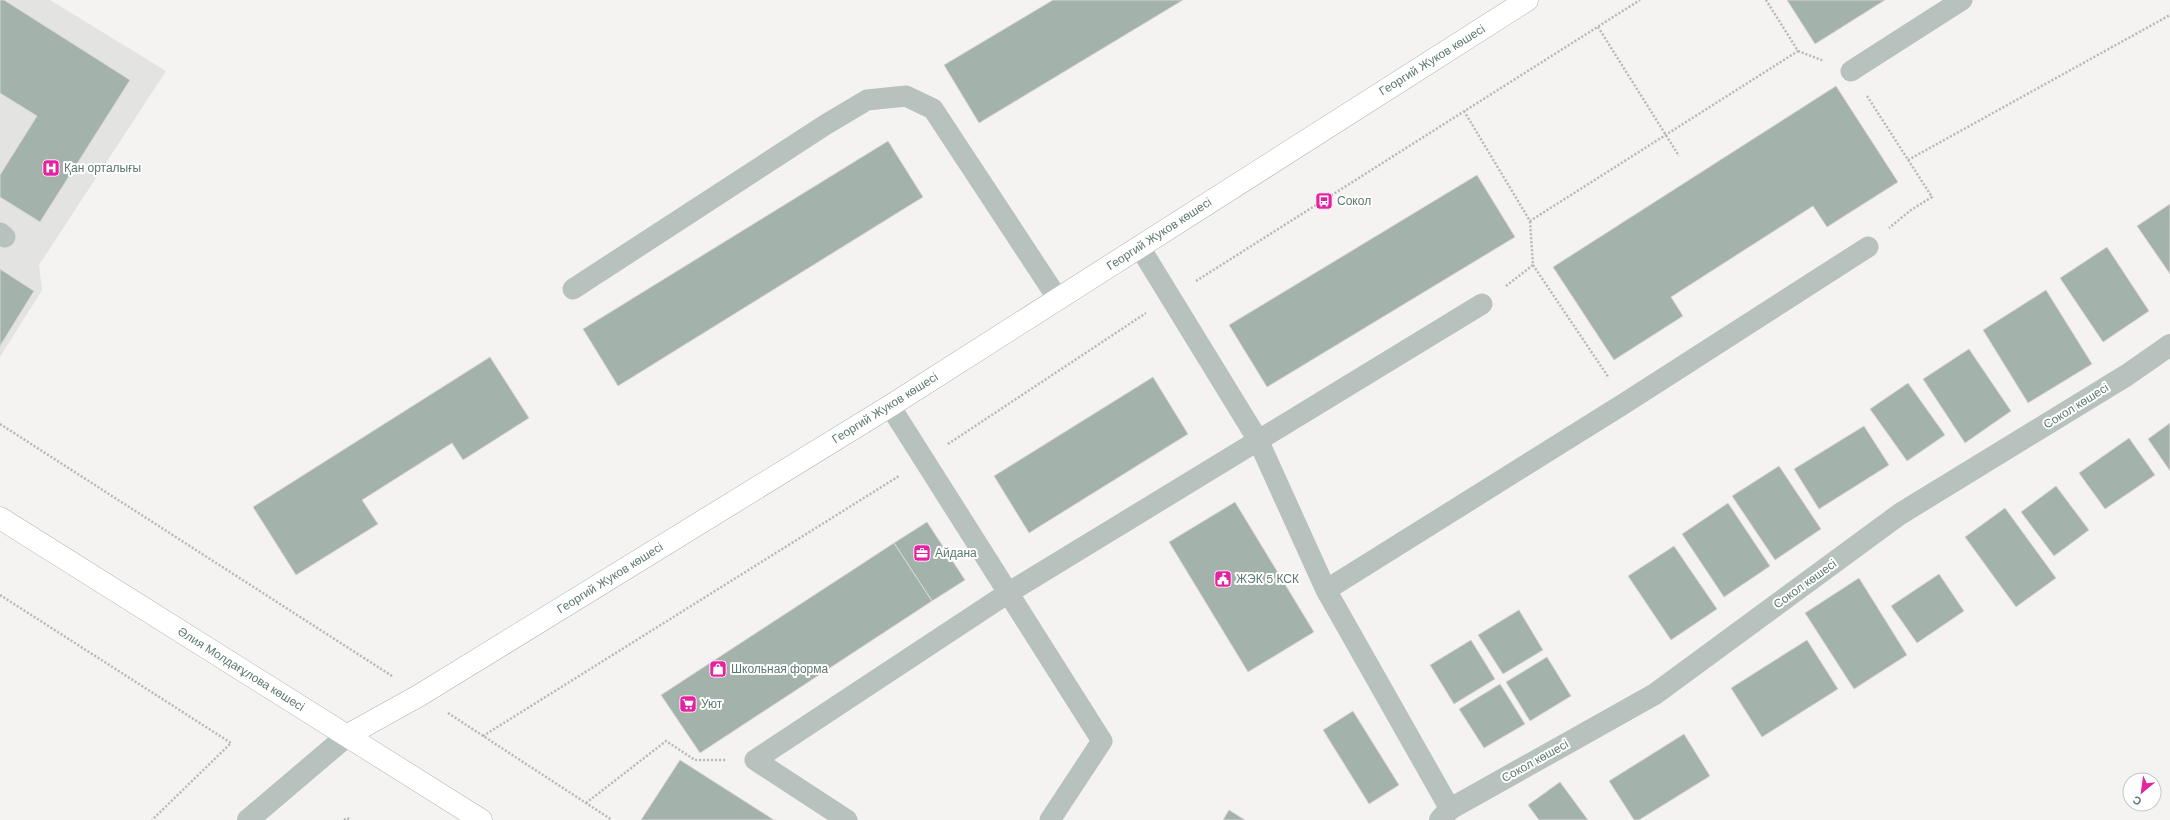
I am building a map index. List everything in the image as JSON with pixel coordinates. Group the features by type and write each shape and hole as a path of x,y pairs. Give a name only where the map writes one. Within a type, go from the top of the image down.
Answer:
{"street":[{"name":"Георгий Жуков көшесі","path":"248,820 348,735 420,695 890,406 1527,0"},
{"name":"Сокол көшесі","path":"1445,814 1654,694 1900,514 2127,375 2170,345"},
{"name":"Әлия Молдағұлова көшесі","path":"0,518 281,695 348,735 481,820"}],"lane":[{"path":"1851,71 1962,0"},
{"path":"573,289 825,125 867,100 906,96 933,108 1058,299"},
{"path":"1140,246 1258,440 1326,590 1445,814"},
{"path":"1326,590 1625,403 1868,247"},
{"path":"847,820 755,760 1008,593 1482,304"},
{"path":"890,406 1102,742 1050,820"}],"path":[{"path":"483,736 924,460 1171,297 1640,0"},
{"path":"1766,0 1798,51 1851,71 1932,197 1911,210 1868,247"},
{"path":"1908,160 2170,15"},
{"path":"1598,27 1679,156"},
{"path":"1530,220 1798,51"},
{"path":"1464,111 1530,220 1533,265 1625,403"},
{"path":"1482,304 1533,265"},
{"path":"0,424 612,820"},
{"path":"0,595 231,743 152,820"},
{"path":"586,803 666,741 696,760 755,760"},
{"path":"344,820 347,818 351,820"}],"shaded area":[{"name":"Қан орталығы","path":"0,0 50,0 166,71 39,265 42,290 0,357"}],"building":[{"path":"0,0 4,0 130,80 40,222 0,197 0,175 37,116 0,93"},
{"path":"1053,0 1183,0 979,123 944,65"},
{"path":"1787,0 1885,0 1815,44"},
{"path":"1836,86 1898,182 1827,227 1813,206 1671,297 1683,316 1614,360 1553,267"},
{"path":"888,141 923,197 618,386 583,329"},
{"path":"1477,175 1515,237 1267,387 1229,325"},
{"path":"2170,204 2170,274 2137,226"},
{"path":"2107,247 2149,311 2103,342 2060,278"},
{"path":"0,269 34,291 0,346"},
{"path":"2046,290 2092,364 2028,403 1983,330"},
{"path":"1969,349 2011,411 1965,443 1923,379"},
{"path":"490,357 529,418 463,460 452,443 362,500 378,524 296,575 253,507"},
{"path":"1153,377 1188,434 1029,533 994,476"},
{"path":"1908,383 1945,435 1907,461 1870,409"},
{"path":"2170,423 2170,471 2148,439"},
{"path":"1864,426 1889,465 1819,509 1794,469"},
{"path":"2129,438 2155,475 2105,509 2079,473"},
{"path":"1779,466 1821,529 1775,560 1732,496"},
{"path":"2056,486 2089,530 2054,556 2021,512"},
{"path":"1235,502 1314,632 1248,672 1169,542"},
{"path":"1728,503 1770,566 1724,597 1682,534"},
{"path":"2005,508 2056,578 2016,607 1965,537"},
{"path":"927,522 965,580 932,601 894,543"},
{"path":"894,543 932,601 700,753 661,695"},
{"path":"1674,546 1717,609 1671,640 1628,576"},
{"path":"1939,574 1964,611 1917,643 1891,606"},
{"path":"1859,578 1907,655 1854,689 1805,613"},
{"path":"1519,610 1543,650 1503,674 1478,635"},
{"path":"1471,640 1495,679 1454,704 1430,665"},
{"path":"1807,640 1838,689 1762,737 1731,688"},
{"path":"1547,657 1571,696 1530,721 1506,682"},
{"path":"1500,684 1525,724 1484,748 1459,709"},
{"path":"1353,711 1399,785 1369,804 1323,730"},
{"path":"1684,734 1710,776 1639,820 1634,820 1609,781"},
{"path":"680,760 774,820 641,820"},
{"path":"1560,782 1588,820 1539,820 1528,805"},
{"path":"1229,810 1245,820 1223,820"}],"place":[{"name":"Қан орталығы","path":"51,168"},
{"name":"Сокол","path":"1324,201"},
{"name":"Айдана","path":"922,553"},
{"name":"ЖЭК 5 КСК","path":"1223,579"},
{"name":"Школьная форма","path":"718,669"},
{"name":"Уют","path":"688,704"}]}
